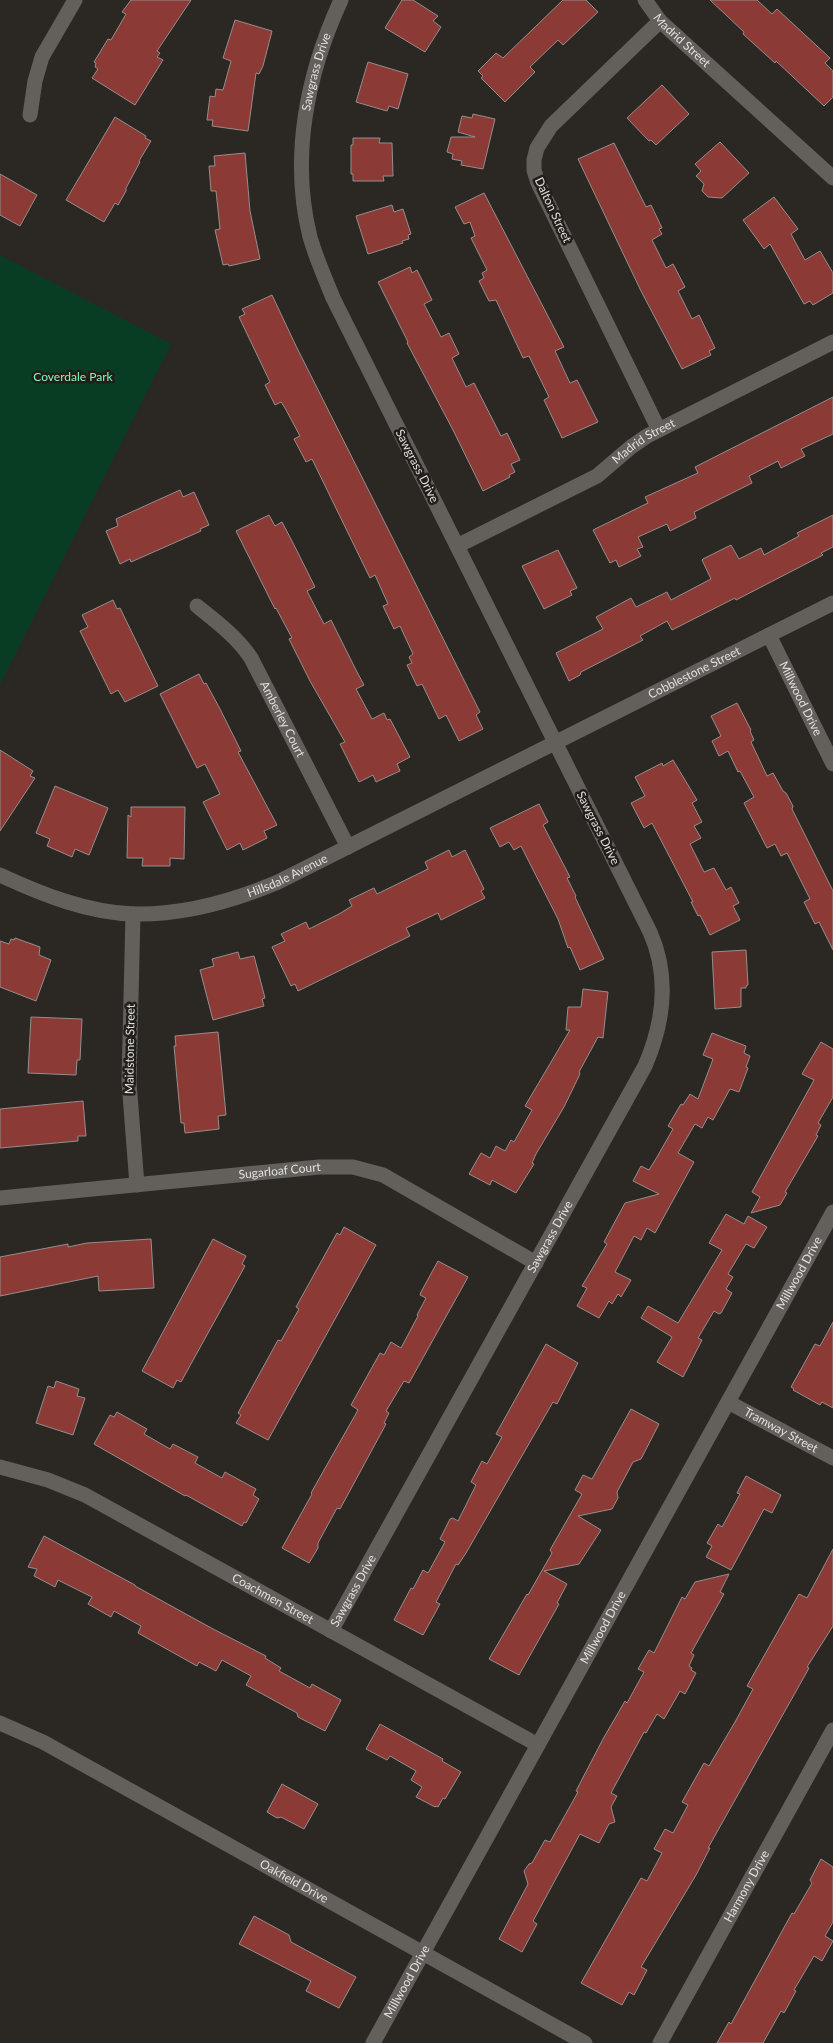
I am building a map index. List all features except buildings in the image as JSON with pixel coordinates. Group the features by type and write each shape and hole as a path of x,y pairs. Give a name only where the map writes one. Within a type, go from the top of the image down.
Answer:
{"street":[{"path":"30,115 35,82 42,57 74,0"},
{"name":"Sawgrass Drive","path":"332,1631 645,1066 656,1041 663,995 663,981 658,949 333,298 316,257 310,237 302,178 302,136 308,95 319,54 341,0"},
{"name":"Madrid Street","path":"645,0 660,21 833,178"},
{"name":"Dalton Street","path":"659,430 538,182 534,170 534,160 537,148 551,126 660,21"},
{"name":"Madrid Street","path":"457,546 597,476 637,442 659,430 833,342"},
{"name":"Cobblestone Street","path":"555,742 833,603"},
{"name":"Amberley Court","path":"197,606 231,634 251,658 348,847"},
{"name":"Millwood Drive","path":"769,635 833,764"},
{"name":"Hillsdale Avenue","path":"0,875 53,898 109,911 133,914 176,911 228,900 278,882 555,742"},
{"name":"Maidstone Street","path":"133,914 129,1082 137,1184"},
{"name":"Sugarloaf Court","path":"0,1198 319,1167 346,1167 368,1170 398,1182 536,1263"},
{"name":"Millwood Drive","path":"373,2043 833,1212"},
{"name":"Tramway Street","path":"728,1402 833,1458"},
{"name":"Coachmen Street","path":"0,1467 48,1480 85,1496 538,1745"},
{"name":"Oakfield Drive","path":"0,1723 43,1742 585,2043"},
{"name":"Harmony Drive","path":"660,2043 833,1730"}],"green space":[{"name":"Coverdale Park","path":"0,255 171,344 0,685"}]}
